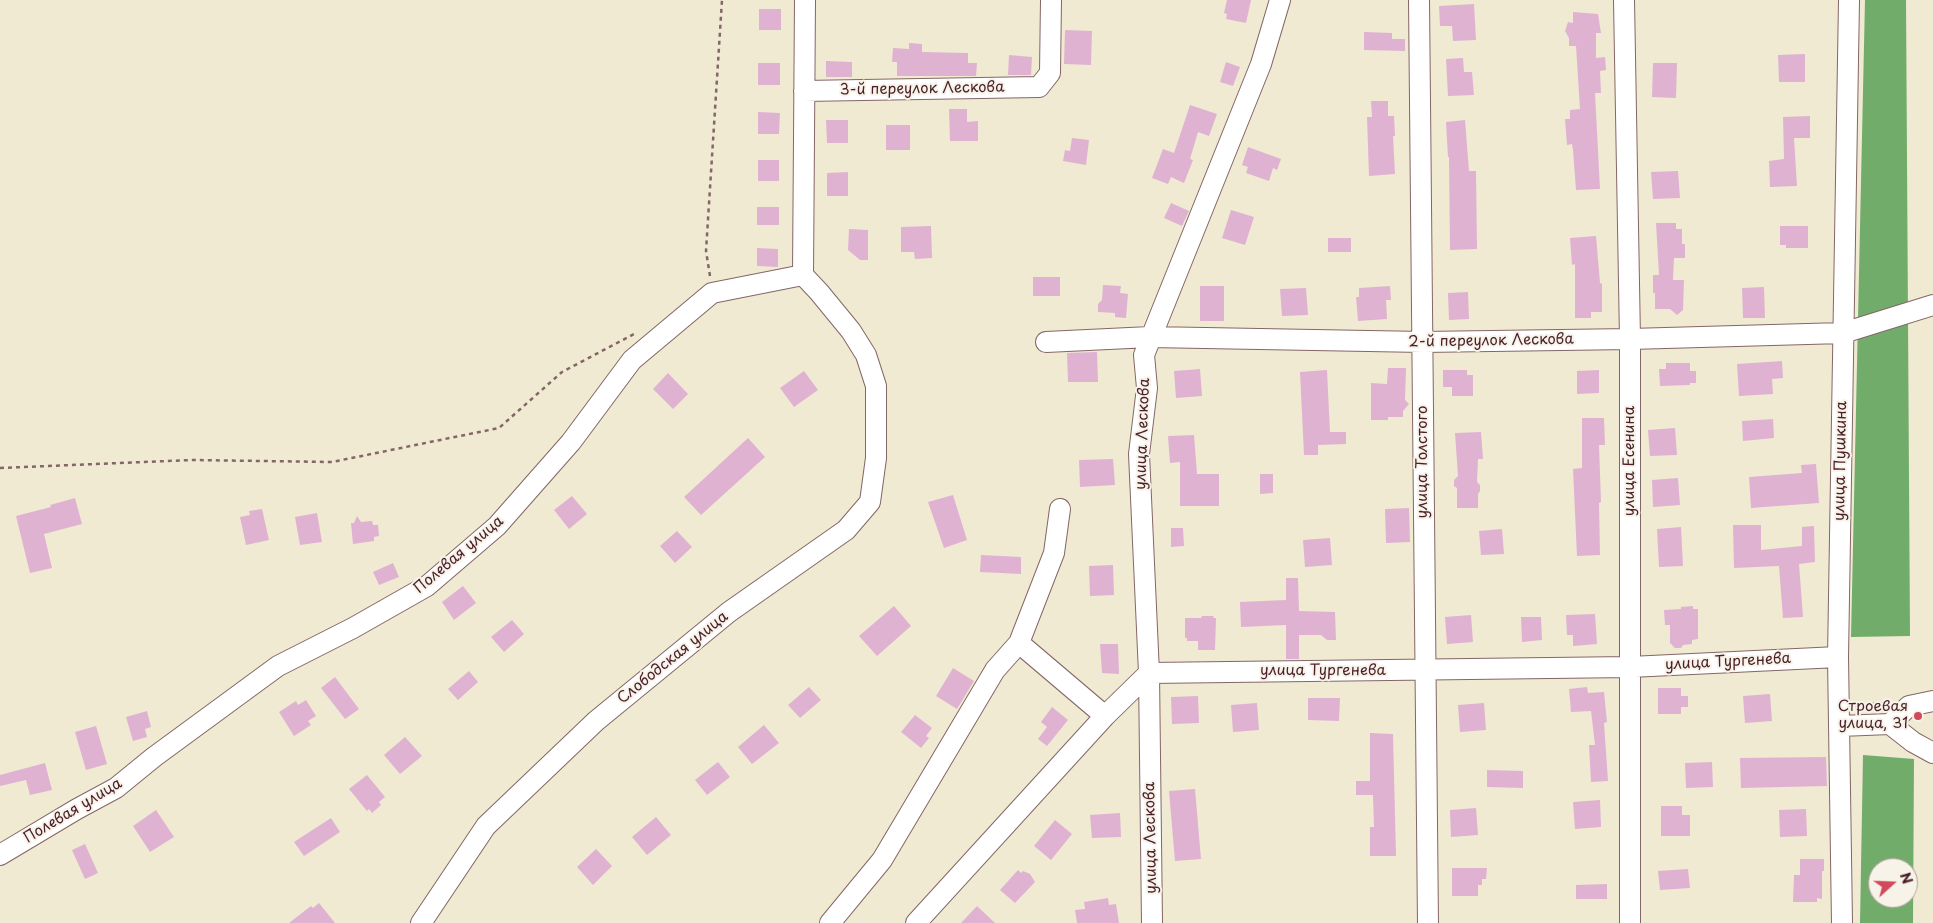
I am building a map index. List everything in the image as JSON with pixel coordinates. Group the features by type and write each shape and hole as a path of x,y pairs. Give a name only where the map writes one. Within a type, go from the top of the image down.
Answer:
{"street":[{"path":"803,275 805,0"},
{"name":"3-й переулок Лескова","path":"804,91 1039,87 1050,73 1051,0"},
{"name":"улица Лескова","path":"1152,923 1149,672 1139,454 1147,388 1144,355 1261,64 1280,0"},
{"name":"улица Толстого","path":"1419,0 1424,670 1428,923"},
{"name":"улица Есенина","path":"1624,0 1630,339 1630,923"},
{"name":"улица Пушкина","path":"1842,923 1838,657 1849,0"},
{"name":"Полевая улица","path":"0,855 116,788 154,757 278,666 353,628 427,586 498,526 571,442 632,360 712,293 803,275"},
{"name":"Слободская улица","path":"422,923 486,826 596,721 729,612 846,530 870,502 876,458 876,386 866,355 852,331 820,292 803,275"},
{"name":"2-й переулок Лескова","path":"1046,342 1150,337 1422,342 1843,333 1933,305"},
{"path":"830,923 882,860 995,670 1019,643 1054,553 1060,509"},
{"path":"1019,643 1105,716"},
{"name":"улица Тургенева","path":"1149,672 1630,667 1838,657"},
{"path":"916,923 1105,716 1149,672"},
{"path":"1890,724 1909,706 1933,701"},
{"path":"1840,726 1890,724 1913,742 1933,753"}],"path":[{"path":"712,293 706,251 722,0"},
{"path":"0,468 192,460 332,462 499,428 562,372 641,330"},
{"path":"1840,706 1888,702"}],"green space":[{"path":"1865,0 1906,0 1910,636 1851,637"},
{"path":"1863,755 1914,759 1913,858 1868,858 1868,908 1913,908 1913,923 1860,923"}],"building":[{"path":"1227,0 1251,0 1246,23 1226,19 1227,14 1224,13"},
{"path":"1474,4 1476,40 1453,41 1452,26 1440,26 1439,6"},
{"path":"759,9 781,9 781,30 759,30"},
{"path":"1573,12 1598,14 1601,33 1596,33 1596,58 1605,57 1606,70 1600,71 1601,93 1595,93 1600,189 1576,190 1572,144 1567,145 1565,119 1570,119 1570,110 1580,109 1576,46 1569,46 1569,38 1565,31 1568,22 1573,23"},
{"path":"1065,30 1092,31 1091,65 1064,64"},
{"path":"1364,32 1392,33 1392,39 1405,39 1405,51 1364,50"},
{"path":"909,43 922,44 922,52 968,53 968,63 977,63 976,76 897,76 897,62 892,62 893,48 909,49"},
{"path":"1805,54 1805,82 1779,82 1778,55"},
{"path":"1009,55 1032,57 1031,75 1008,75"},
{"path":"1463,58 1464,72 1472,72 1474,95 1448,96 1446,59"},
{"path":"826,61 852,62 852,77 826,77"},
{"path":"1226,62 1240,67 1233,86 1220,82"},
{"path":"758,63 780,63 780,85 758,85"},
{"path":"1653,63 1677,63 1676,98 1652,97"},
{"path":"1371,101 1388,101 1388,116 1394,116 1395,174 1369,176 1367,117 1372,117"},
{"path":"1190,105 1217,114 1209,136 1198,132 1190,159 1193,160 1184,183 1171,177 1168,184 1152,178 1163,149 1174,153"},
{"path":"949,109 967,109 967,122 978,121 978,141 950,141"},
{"path":"758,112 780,113 779,134 758,134"},
{"path":"1810,116 1810,138 1794,138 1797,186 1770,187 1769,161 1784,159 1783,117"},
{"path":"826,120 848,120 848,143 827,143"},
{"path":"1465,120 1469,171 1476,171 1477,249 1450,250 1449,157 1446,122"},
{"path":"886,125 910,125 910,150 886,150"},
{"path":"1072,138 1089,140 1086,165 1063,161 1065,150 1070,151"},
{"path":"1248,147 1281,159 1277,170 1273,168 1269,181 1246,173 1248,167 1242,165"},
{"path":"758,160 779,160 779,181 758,181"},
{"path":"1678,171 1680,198 1653,199 1651,172"},
{"path":"848,172 848,196 827,196 827,173"},
{"path":"1171,203 1189,211 1182,226 1164,218"},
{"path":"757,207 779,207 779,225 757,225"},
{"path":"1231,210 1254,217 1245,245 1222,238"},
{"path":"1656,223 1676,223 1676,229 1682,229 1682,244 1685,244 1685,258 1674,258 1673,280 1684,280 1683,310 1677,315 1670,309 1655,309 1653,275 1659,275"},
{"path":"931,226 932,258 915,259 914,252 901,252 901,227"},
{"path":"1780,226 1808,226 1808,248 1786,248 1786,245 1780,245"},
{"path":"849,229 868,230 868,260 860,260 848,250"},
{"path":"1596,236 1600,283 1602,284 1602,312 1591,312 1591,318 1575,318 1575,264 1572,265 1570,238"},
{"path":"1328,238 1351,238 1351,252 1328,252"},
{"path":"757,248 778,249 778,267 757,266"},
{"path":"1033,277 1060,277 1060,296 1033,296"},
{"path":"1103,285 1121,286 1120,293 1128,294 1126,318 1115,317 1115,313 1098,312 1098,304 1102,300"},
{"path":"1200,286 1224,286 1224,321 1200,321"},
{"path":"1390,286 1391,300 1386,300 1387,319 1358,321 1356,297 1359,297 1359,288"},
{"path":"1764,287 1765,318 1743,318 1742,288"},
{"path":"1306,288 1308,315 1282,316 1280,289"},
{"path":"1468,292 1469,319 1449,320 1448,293"},
{"path":"1097,352 1098,382 1068,382 1067,353"},
{"path":"1782,361 1783,378 1772,379 1773,394 1739,396 1737,364"},
{"path":"1666,363 1690,363 1690,371 1696,371 1696,383 1660,386 1659,369 1666,369"},
{"path":"1388,368 1406,368 1405,400 1409,404 1403,411 1403,417 1388,417 1388,420 1371,420 1371,383 1387,384"},
{"path":"1200,369 1202,396 1176,398 1174,371"},
{"path":"1327,370 1330,432 1346,432 1346,444 1318,445 1318,455 1304,455 1300,372"},
{"path":"1443,370 1467,370 1467,375 1473,375 1473,396 1452,396 1452,387 1443,387"},
{"path":"1599,370 1599,393 1577,394 1577,371"},
{"path":"804,371 818,390 794,407 780,388"},
{"path":"668,373 688,394 673,409 653,389"},
{"path":"1582,418 1604,418 1605,445 1599,445 1600,555 1577,556 1573,469 1582,468"},
{"path":"1773,419 1774,438 1743,441 1742,421"},
{"path":"1675,428 1677,455 1650,456 1648,430"},
{"path":"1481,432 1483,459 1478,459 1477,482 1480,485 1480,491 1478,494 1478,508 1457,508 1457,488 1454,486 1454,480 1458,476 1455,433"},
{"path":"1194,435 1197,474 1219,474 1219,506 1180,506 1180,462 1170,463 1168,436"},
{"path":"748,438 765,457 701,515 684,497"},
{"path":"1113,459 1115,485 1080,487 1079,460"},
{"path":"1816,464 1819,503 1751,508 1749,477 1802,473 1801,465"},
{"path":"1260,474 1273,474 1273,493 1260,494"},
{"path":"1678,478 1680,505 1653,507 1652,480"},
{"path":"953,495 967,540 944,548 928,502"},
{"path":"572,496 587,514 569,529 554,510"},
{"path":"75,498 82,524 44,534 52,568 30,573 16,516 51,507 50,505"},
{"path":"1409,508 1410,542 1386,543 1385,509"},
{"path":"262,509 269,540 246,545 240,517 250,515 249,511"},
{"path":"317,513 322,542 300,545 295,517"},
{"path":"357,516 361,522 372,521 373,525 378,525 379,536 374,537 374,541 353,544 351,523 354,523"},
{"path":"1733,525 1761,525 1761,550 1802,546 1802,527 1814,526 1815,562 1799,564 1803,617 1783,618 1779,566 1734,568"},
{"path":"1681,527 1683,566 1659,567 1657,529"},
{"path":"1171,528 1183,528 1184,546 1171,547"},
{"path":"1502,529 1504,554 1481,555 1479,531"},
{"path":"677,531 692,547 675,563 660,546"},
{"path":"1330,538 1332,565 1305,567 1303,540"},
{"path":"981,555 1021,557 1021,574 980,572"},
{"path":"393,563 399,577 379,585 373,572"},
{"path":"1113,565 1114,595 1090,596 1089,566"},
{"path":"1286,578 1298,578 1299,611 1335,612 1336,640 1327,640 1321,635 1299,635 1299,659 1286,659 1286,625 1241,627 1240,602 1286,600"},
{"path":"463,586 476,603 454,620 442,602"},
{"path":"894,606 911,626 877,656 859,636"},
{"path":"1693,606 1693,609 1698,609 1698,639 1692,640 1692,644 1675,648 1670,643 1670,625 1665,625 1664,610"},
{"path":"1595,614 1597,644 1573,646 1573,635 1567,635 1566,615"},
{"path":"1471,615 1473,642 1447,644 1445,617"},
{"path":"1202,616 1214,616 1213,618 1216,618 1215,650 1198,650 1198,641 1187,641 1187,638 1185,638 1185,618 1201,618"},
{"path":"1521,617 1541,617 1542,640 1522,642"},
{"path":"512,620 524,634 504,652 491,637"},
{"path":"1100,644 1118,644 1119,674 1102,673"},
{"path":"953,668 974,681 957,709 936,696"},
{"path":"469,671 478,682 458,700 448,689"},
{"path":"335,677 359,709 345,719 321,688"},
{"path":"809,687 821,700 800,718 788,705"},
{"path":"1587,687 1588,693 1604,692 1607,722 1604,723 1608,781 1591,782 1589,745 1595,745 1591,711 1571,712 1569,689"},
{"path":"1658,688 1681,688 1681,696 1688,696 1688,707 1681,707 1681,714 1658,714"},
{"path":"1770,694 1772,721 1745,723 1743,696"},
{"path":"1198,696 1199,723 1172,724 1171,697"},
{"path":"1308,698 1340,698 1339,721 1308,720"},
{"path":"306,700 316,716 308,721 311,725 294,736 279,712 296,701 298,705"},
{"path":"1257,703 1259,730 1233,732 1231,705"},
{"path":"1484,703 1486,730 1460,732 1458,705"},
{"path":"1052,707 1068,720 1047,746 1038,739 1047,727 1041,722"},
{"path":"147,711 151,727 145,729 147,737 133,741 126,717"},
{"path":"915,715 932,728 926,736 929,738 921,748 901,732"},
{"path":"764,725 779,743 752,764 738,747"},
{"path":"96,726 107,764 86,770 75,732"},
{"path":"1370,733 1393,734 1396,856 1370,856 1370,827 1374,827 1373,795 1356,795 1356,781 1370,781"},
{"path":"405,737 422,756 400,774 384,755"},
{"path":"1826,757 1827,786 1741,788 1740,758"},
{"path":"718,762 730,777 707,795 695,780"},
{"path":"1712,762 1713,787 1686,788 1685,763"},
{"path":"45,763 52,790 30,795 26,780 0,786 0,775"},
{"path":"1487,770 1523,771 1523,788 1487,787"},
{"path":"367,775 385,797 379,802 381,805 372,813 369,809 367,811 349,789"},
{"path":"1195,789 1201,859 1175,861 1169,791"},
{"path":"1600,800 1601,827 1575,829 1573,802"},
{"path":"1661,806 1682,806 1682,815 1690,815 1690,836 1661,836"},
{"path":"1476,808 1478,835 1451,837 1450,810"},
{"path":"1806,809 1807,836 1780,837 1779,810"},
{"path":"156,810 174,837 150,852 133,826"},
{"path":"1120,813 1121,837 1092,838 1090,815"},
{"path":"656,817 671,835 647,855 632,837"},
{"path":"331,818 340,832 304,856 294,842"},
{"path":"1055,820 1072,834 1051,860 1034,846"},
{"path":"85,844 98,873 85,879 72,850"},
{"path":"596,849 612,866 593,885 577,867"},
{"path":"1800,859 1824,859 1822,899 1817,898 1817,902 1793,902 1794,875 1800,875"},
{"path":"1452,868 1487,868 1486,879 1482,879 1482,885 1478,885 1478,896 1452,896"},
{"path":"1688,869 1690,888 1660,890 1658,871"},
{"path":"1018,870 1021,873 1023,871 1030,874 1035,882 1015,903 1000,890"},
{"path":"1607,884 1607,899 1576,899 1576,885"},
{"path":"1108,898 1109,905 1116,904 1119,923 1077,923 1075,910 1085,909 1084,902"},
{"path":"319,903 335,923 289,923 311,906 313,908"},
{"path":"977,906 995,923 961,923"}],"place":[{"name":"Строевая улица, 31","path":"1918,716"}]}
